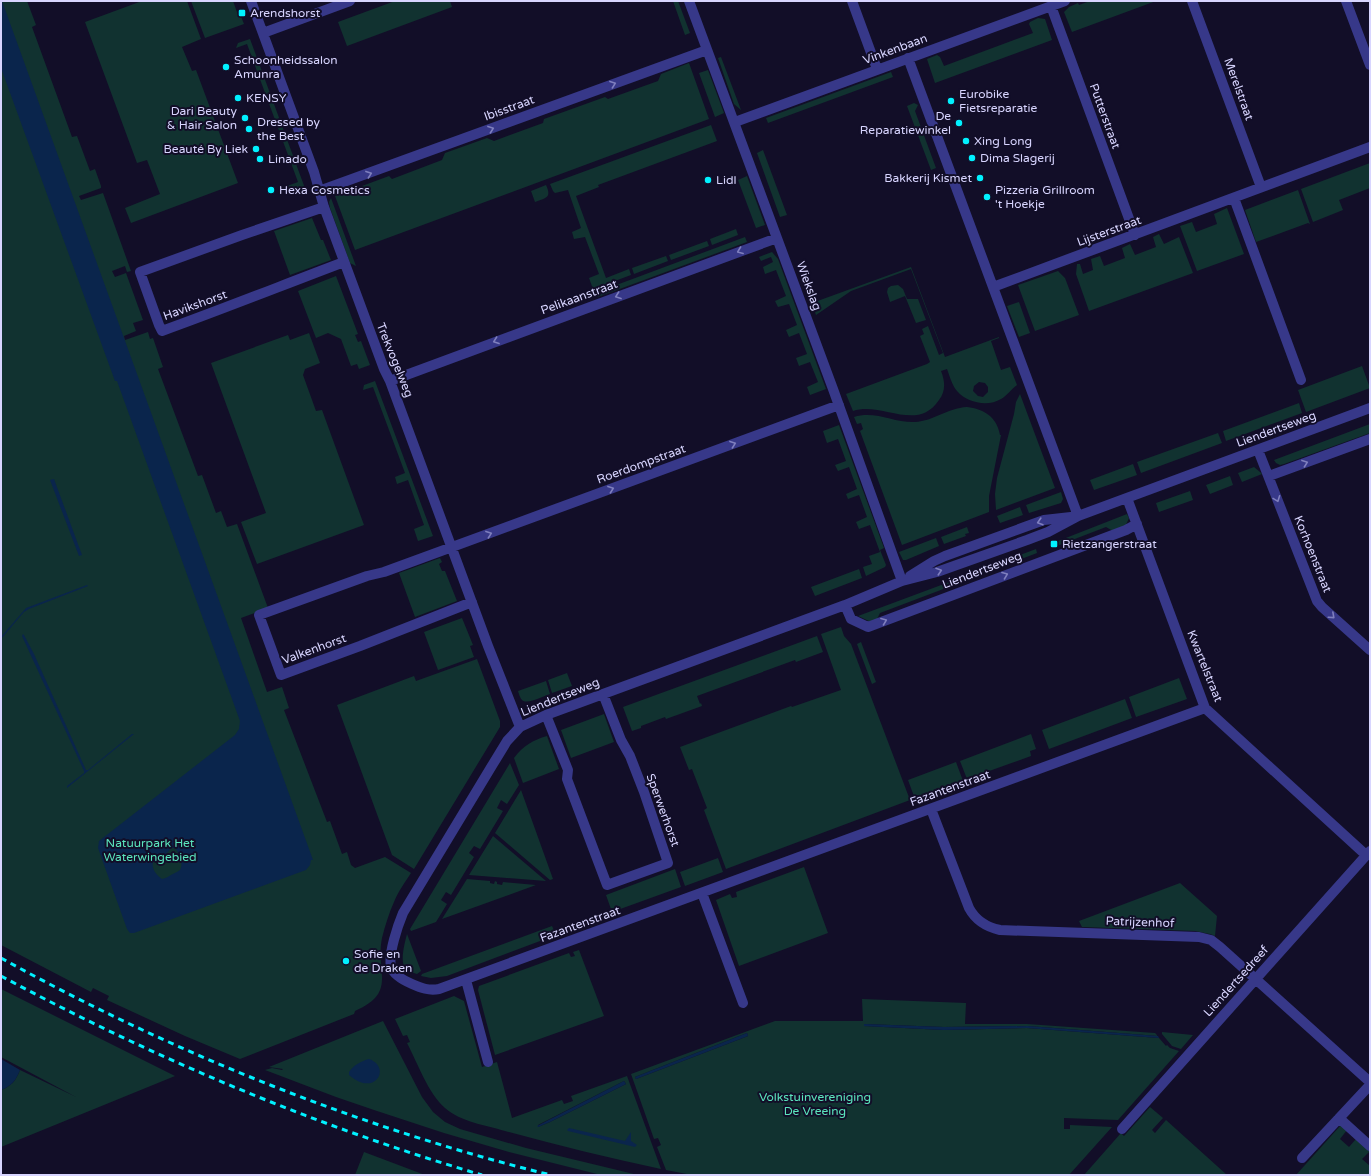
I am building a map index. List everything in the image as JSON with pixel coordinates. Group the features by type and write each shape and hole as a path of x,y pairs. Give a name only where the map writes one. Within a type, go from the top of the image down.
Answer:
{"street":[{"name":"Trekvogelweg","path":"251,1 314,172 324,207 344,262 384,368 390,380 520,727"},
{"path":"263,33 350,1"},
{"name":"Wiekslag","path":"689,1 839,405 902,581"},
{"path":"852,1 877,69"},
{"name":"Vinkenbaan","path":"735,122 1065,1"},
{"name":"Merelstraat","path":"1192,1 1261,187"},
{"path":"1346,1 1370,65"},
{"name":"Putterstraat","path":"1051,6 1135,235"},
{"name":"Ibisstraat","path":"319,191 707,50"},
{"path":"908,58 1078,516"},
{"name":"Lijsterstraat","path":"993,287 1370,147"},
{"path":"1234,198 1301,380"},
{"name":"Havikshorst","path":"324,207 242,234 140,272 159,325 162,331 344,262"},
{"name":"Pelikaanstraat","path":"390,380 777,238"},
{"name":"Roerdompstraat","path":"452,548 839,405"},
{"name":"Liendertseweg","path":"391,967 392,949 403,913 492,764 520,727 546,715 845,605 902,581 937,572 1048,532 1078,516 1370,408"},
{"path":"1269,476 1370,439"},
{"name":"Korhoenstraat","path":"1258,450 1317,601 1370,650"},
{"name":"Kwartelstraat","path":"1127,498 1206,708 1368,853"},
{"name":"Liendertseweg","path":"845,605 851,619 868,627 1126,530 1137,524"},
{"name":"Valkenhorst","path":"452,548 384,572 367,576 259,615 281,675 472,602"},
{"name":"Sperwerhorst","path":"546,715 568,770 567,779 607,885 668,863 644,792 630,756 620,740 603,694"},
{"name":"Fazantenstraat","path":"391,967 403,980 430,990 439,990 1206,708"},
{"name":"Patrijzenhof","path":"932,809 969,908 974,916 984,924 1000,930 1206,938 1220,947 1370,1082"},
{"name":"Liendertsedreef","path":"1122,1130 1368,853"},
{"path":"702,893 743,1003"},
{"path":"466,980 488,1062"},
{"path":"1302,1158 1370,1085"},
{"path":"1340,1118 1370,1146"}],"green space":[{"name":"Natuurpark Het Waterwingebied","path":"1,1 27,1 36,25 32,27 72,137 77,136 90,171 95,169 101,188 79,196 81,200 103,193 131,271 127,272 125,266 112,271 115,277 126,273 143,320 133,323 136,331 124,336 125,340 148,332 150,339 153,338 163,367 158,369 198,476 202,475 216,513 221,511 227,527 237,524 268,608 241,618 267,692 282,687 289,708 284,710 327,822 330,821 342,854 347,852 351,865 355,868 385,857 411,873 396,898 384,929 381,950 381,989 376,996 368,1004 355,1011 354,1014 240,1059 185,1036 107,1000 109,996 93,988 91,992 1,945"},
{"path":"142,1 187,1 201,39 182,47 192,71 196,70 238,183 131,223 125,208 160,194 147,160 137,163 85,22"},
{"path":"191,1 233,1 238,15 240,14 244,24 205,38"},
{"path":"395,1 450,1 452,7 347,46 338,22"},
{"path":"673,1 678,1 690,33 685,35"},
{"path":"1090,1 1156,1 1072,32 1064,12 1069,7 1078,3 1079,5"},
{"path":"1038,18 1045,19 1052,40 935,83 927,59 937,55 940,57 944,66 1033,33 1029,24"},
{"path":"250,39 306,191 291,196 287,186 298,182 247,44 236,48 238,43"},
{"path":"721,57 741,110 734,104 718,58"},
{"path":"689,63 709,119 355,250 335,196 389,176 392,179 442,160 445,153 487,138 494,141 543,123 544,119 605,97 608,99 658,81 661,74"},
{"path":"708,70 724,113 715,117 699,73"},
{"path":"891,72 893,77 768,123 766,118"},
{"path":"914,103 918,105 915,111 936,168 931,170 907,106"},
{"path":"711,125 717,141 598,185 599,187 576,196 606,278 629,269 631,275 593,289 589,278 599,274 585,237 574,239 572,232 581,228 568,190 555,193 550,184"},
{"path":"763,150 787,215 780,217 757,153"},
{"path":"1370,163 1370,188 1339,200 1343,210 1313,222 1301,189"},
{"path":"747,176 765,225 756,228 738,180"},
{"path":"546,185 548,189 547,197 535,202 531,191"},
{"path":"1298,190 1310,224 1308,223 1256,242 1245,210"},
{"path":"331,198 356,266 350,263 330,208 329,202"},
{"path":"1227,208 1244,254 1197,271 1180,226 1192,222 1196,232 1217,224 1214,214"},
{"path":"312,218 331,260 290,275 274,231"},
{"path":"736,229 738,235 712,245 710,239"},
{"path":"1159,234 1164,244 1179,237 1193,273 1089,311 1076,274 1077,264 1080,264 1083,274 1093,270 1091,259 1100,256 1104,266 1125,258 1122,248 1130,244 1135,255 1156,247 1153,237"},
{"path":"745,237 747,242 598,297 595,293"},
{"path":"707,241 709,246 671,260 669,255"},
{"path":"772,252 778,259 826,389 810,395 807,387 818,382 810,362 799,366 796,358 807,354 799,333 789,337 786,330 797,325 789,304 778,307 775,301 786,296 776,270 765,274 763,267 773,262 771,257 761,261 759,257"},
{"path":"666,256 668,261 634,274 632,268"},
{"path":"911,267 945,357 999,337 991,341 1001,370 1010,367 1017,385 1003,398 996,401 984,403 972,401 957,391 952,384 947,369 941,371 944,386 943,393 930,410 920,414 910,415 864,409 853,411 846,394 930,362 920,336 924,334 922,329 928,326 939,355 943,353 911,269 851,291 816,315 812,303","holes":["979,382 985,383 988,387 988,392 983,397 978,396 973,391 974,386"]},
{"path":"1058,271 1065,278 1079,315 1035,331 1018,285"},
{"path":"336,276 358,334 355,335 358,342 361,341 370,365 359,369 357,364 351,366 341,339 328,333 316,338 298,291"},
{"path":"898,285 903,289 907,299 918,299 926,320 916,323 905,296 890,302 887,292 888,288"},
{"path":"1019,302 1030,333 1019,337 1007,306"},
{"path":"309,333 320,363 305,369 303,375 316,411 322,410 364,525 257,564 241,522 266,513 211,363 288,335 290,340"},
{"path":"1362,366 1370,388 1306,412 1298,390"},
{"path":"375,381 433,536 418,541 414,529 424,525 408,480 397,484 395,477 405,473 373,387 363,390 364,385"},
{"path":"1020,394 1055,488 996,510 995,494 997,478 1016,402"},
{"path":"1299,403 1302,413 1226,441 1223,431"},
{"path":"967,407 979,410 989,415 996,423 1001,435 989,496 989,512 902,545 860,431 863,429 861,423 857,424 854,417 869,415 900,421 915,422"},
{"path":"1370,424 1370,433 1284,464 1280,465 1274,460"},
{"path":"839,425 884,548 880,550 886,565 885,567 866,576 863,567 872,564 869,556 880,552 870,525 859,529 856,522 867,517 859,495 848,499 846,494 857,489 849,467 838,471 835,465 846,461 838,439 827,443 823,431"},
{"path":"1218,433 1222,443 1141,473 1137,462"},
{"path":"1133,464 1137,475 1094,490 1090,480"},
{"path":"1254,467 1262,474 1242,482 1238,473"},
{"path":"1230,476 1233,485 1210,494 1206,485"},
{"path":"1190,491 1193,500 1159,512 1156,503"},
{"path":"1061,492 1063,499 1061,503 1029,513 1026,505"},
{"path":"1020,507 1023,515 1000,523 997,516"},
{"path":"1127,514 1129,518 1125,527 1113,531 1106,527 1054,547 1053,543"},
{"path":"967,527 969,533 965,534 966,536 944,544 941,537"},
{"path":"936,538 939,546 903,560 899,552"},
{"path":"1036,549 1037,553 958,583 956,579"},
{"path":"440,558 442,562 439,564 442,571 445,571 457,601 415,617 399,573"},
{"path":"859,569 862,578 815,596 811,587"},
{"path":"952,581 954,585 880,613 877,619 871,622 858,616"},
{"path":"462,618 473,645 470,646 474,657 438,670 424,632"},
{"path":"841,627 844,636 851,644 910,800 726,869 704,810 707,808 692,769 689,770 680,747 791,706 792,707 841,690 821,634"},
{"path":"817,636 823,652 796,662 795,660 697,696 702,706 666,719 665,717 632,731 623,707"},
{"path":"861,642 876,682 872,684 857,644"},
{"path":"477,659 500,721 500,727 414,869 392,855 337,705 414,676 416,681"},
{"path":"567,673 572,686 552,693 548,680"},
{"path":"1179,678 1187,699 1136,717 1129,697"},
{"path":"546,681 550,694 531,701 524,701 521,699 518,691"},
{"path":"1125,699 1132,718 1049,749 1042,730"},
{"path":"604,714 614,742 571,758 561,730"},
{"path":"1031,734 1036,749 1030,751 1031,756 967,779 960,761"},
{"path":"547,736 559,769 523,783 514,758 529,744 537,739"},
{"path":"956,762 963,781 915,799 908,780"},
{"path":"510,763 519,785 507,804 501,800 497,808 503,811 480,849 474,846 469,853 474,857 451,895 446,892 441,900 447,904 436,922 411,931 410,929"},
{"path":"521,790 553,879 550,880 495,833"},
{"path":"493,836 546,881 469,875"},
{"path":"718,858 723,872 685,886 680,872"},
{"path":"804,867 828,933 739,966 716,900 730,894 732,898 737,897 736,892"},
{"path":"675,869 681,887 612,912 606,895"},
{"path":"467,879 490,881 490,883 494,884 495,881 497,884 502,885 503,882 536,885 442,919"},
{"path":"1180,883 1217,916 1215,936 1195,931 1082,927 1079,921"},
{"path":"552,926 556,935 447,976 431,978 421,976 422,974"},
{"path":"407,934 421,971 417,974 407,970 403,962 403,952"},
{"path":"579,950 604,1016 495,1055 478,990 479,986 569,953 571,957 575,956 573,952"},
{"path":"1,989 175,1076 1,1147 1,1090 8,1087 13,1082 20,1070 76,1097 1,1057"},
{"path":"454,996 464,1001 482,1067 497,1062 512,1118 562,1100 564,1104 573,1101 571,1096 627,1076 661,1169 481,1125 458,1117 445,1108 433,1094 407,1043 410,1042 407,1035 403,1036 395,1019","holes":["624,1081 626,1084 550,1122 538,1127 538,1125"]},
{"name":"Volkstuinvereniging De Vreeing","path":"862,999 966,1003 965,1024 1027,1024 1155,1033 1158,1036 1028,1026 944,1027 864,1024 864,1026 944,1030 1027,1028 1159,1038 1166,1046 1167,1045 1170,1048 1179,1051 1118,1120 1064,1118 1064,1129 1070,1129 1070,1125 1112,1127 1069,1175 692,1175 666,1170 657,1147 661,1145 658,1138 654,1139 631,1074 775,1021 863,1021","holes":["747,1033 748,1036 636,1079 635,1077"]},
{"path":"383,1021 422,1097 433,1112 445,1122 460,1129 526,1148 638,1175 601,1175 509,1152 374,1110 265,1070 272,1068 282,1070 283,1069 269,1067"},
{"path":"1162,1032 1193,1035 1181,1049 1172,1046"},
{"path":"1150,1107 1163,1118 1152,1130 1155,1133 1166,1120 1227,1175 1084,1175 1121,1133 1124,1136"},
{"path":"1341,1125 1347,1130 1340,1139 1349,1147 1356,1139 1370,1151 1362,1159 1370,1166 1370,1175 1296,1175"},
{"path":"364,1152 425,1175 355,1175"}],"water":[{"path":"2,1 313,860 311,860 310,865 306,870 134,933 130,933 127,929 98,848 99,841 235,735 239,729 240,721 117,381 115,381 1,68","holes":["171,848 175,848 181,861 180,870 162,879 153,869 154,859 156,856 163,855"]},
{"path":"54,479 82,555 79,556 50,480"},
{"path":"87,585 88,586 24,612 1,639 1,637 26,608"},
{"path":"23,634 34,654 86,770 134,734 67,788 67,786 84,773 84,771 22,636"},
{"path":"864,1024 944,1027 1028,1026 1158,1036 1159,1038 1027,1028 944,1030 864,1026"},
{"path":"747,1033 748,1036 636,1079 635,1077"},
{"path":"1,1059 20,1070 13,1082 8,1087 1,1090"},
{"path":"369,1059 376,1063 379,1068 380,1074 377,1079 373,1082 366,1083 358,1081 349,1075 349,1072 355,1065"},
{"path":"624,1081 626,1084 550,1122 538,1127 537,1126"},
{"path":"569,1128 625,1141 631,1132 631,1141 637,1145 635,1147 568,1131 567,1130"}],"railway":[{"path":"1,958 132,1025 200,1056 269,1084 339,1111 409,1135 551,1175"},
{"path":"1,976 117,1035 236,1088 358,1135 482,1175"}],"place":[{"name":"Arendshorst","path":"242,13"},
{"name":"Schoonheidssalon Amunra","path":"226,67"},
{"name":"KENSY","path":"238,98"},
{"name":"Eurobike Fietsreparatie","path":"951,101"},
{"name":"Dari Beauty & Hair Salon","path":"245,118"},
{"name":"De Reparatiewinkel","path":"959,123"},
{"name":"Dressed by the Best","path":"249,129"},
{"name":"Xing Long","path":"966,141"},
{"name":"Beauté By Liek","path":"256,149"},
{"name":"Dima Slagerij","path":"972,158"},
{"name":"Linado","path":"260,159"},
{"name":"Bakkerij Kismet","path":"980,178"},
{"name":"Lidl","path":"708,180"},
{"name":"Hexa Cosmetics","path":"271,190"},
{"name":"Pizzeria Grillroom 't Hoekje","path":"987,197"},
{"name":"Rietzangerstraat","path":"1054,544"},
{"name":"Sofie en de Draken","path":"346,961"}]}
